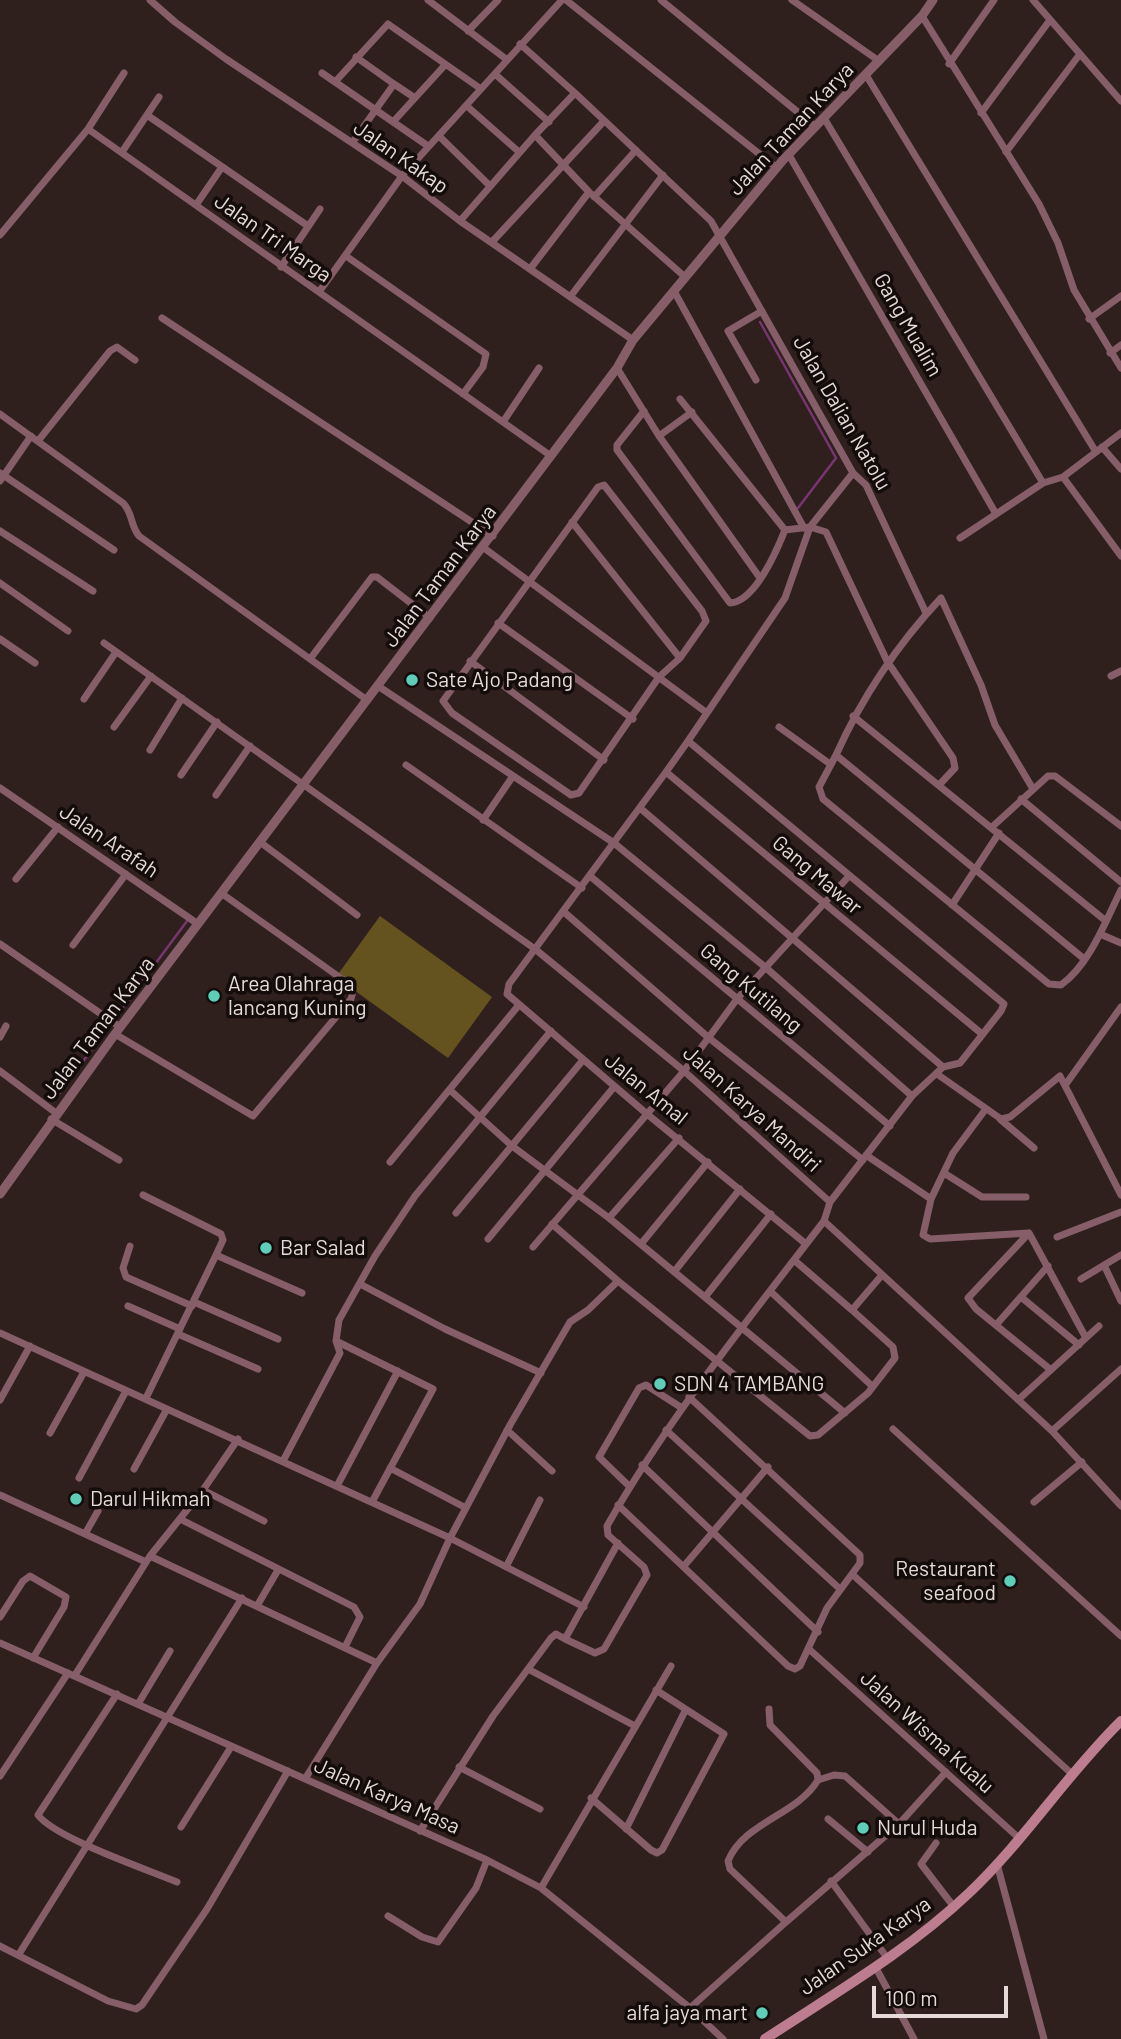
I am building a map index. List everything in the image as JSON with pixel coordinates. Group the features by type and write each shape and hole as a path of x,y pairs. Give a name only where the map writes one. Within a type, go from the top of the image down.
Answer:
{"main road":[{"name":"Jalan Suka Karya","path":"765,2039 876,1968 954,1907 1020,1839 1072,1774 1121,1721"}],"street":[{"name":"Jalan Kakap","path":"150,0 226,59 402,176 460,220 633,340"},
{"path":"428,0 439,3 468,31 506,59"},
{"path":"468,31 498,0"},
{"path":"319,292 402,176 468,107 506,59 564,0 777,168"},
{"path":"662,0 816,127"},
{"path":"792,0 879,61"},
{"name":"Jalan Taman Karya","path":"0,1194 53,1116 493,536 617,368 633,340 719,234 777,168 922,16 933,0"},
{"path":"949,64 994,0"},
{"path":"1033,0 1121,101"},
{"path":"922,16 949,64 1039,204 1089,319 1121,368"},
{"path":"981,113 1050,20"},
{"path":"335,82 383,26 388,24 481,89"},
{"name":"Jalan Dalian Natolu","path":"520,44 711,221 853,473 866,485 926,614"},
{"path":"1006,152 1080,54"},
{"path":"356,57 415,98"},
{"path":"393,122 445,65"},
{"path":"0,235 88,129 124,73"},
{"path":"322,73 428,146"},
{"path":"495,74 549,122"},
{"path":"866,75 1099,450 1121,469"},
{"path":"352,143 394,83"},
{"path":"460,220 575,93"},
{"path":"122,152 159,97"},
{"path":"468,107 519,152"},
{"path":"147,115 309,226"},
{"path":"824,118 1043,483"},
{"path":"492,242 604,121"},
{"name":"Jalan Tri Marga","path":"88,129 551,456"},
{"path":"535,135 592,195 685,277"},
{"path":"439,136 489,185"},
{"path":"530,269 592,195 636,150"},
{"name":"Gang Mualim","path":"789,155 996,514"},
{"path":"196,205 222,167"},
{"path":"570,297 663,175"},
{"path":"281,267 320,209"},
{"path":"346,256 486,354 483,368 463,394"},
{"path":"674,291 807,528"},
{"path":"1089,319 1121,296"},
{"path":"756,380 728,331 762,311"},
{"path":"162,318 493,536"},
{"path":"1110,353 1121,345"},
{"path":"114,550 1,476 110,351 117,347 135,360"},
{"path":"503,422 539,368"},
{"path":"617,368 659,436 761,578"},
{"path":"680,398 785,530"},
{"path":"644,411 617,445 618,452 726,601 734,604 743,599 761,578 775,556 785,530"},
{"path":"659,436 692,412"},
{"path":"0,414 123,503 130,513 132,527 139,536 367,700"},
{"path":"960,538 1043,483 1063,477 1121,433"},
{"path":"390,1162 451,1091 517,1006 507,994 508,987 666,772 691,743 707,713 785,598 807,528 853,473"},
{"path":"1063,477 1121,556"},
{"path":"606,486 706,618 703,629 680,658 659,677 633,719 579,793 567,794 444,705 444,700 470,661 530,581 598,487 606,486"},
{"path":"572,522 680,658"},
{"path":"785,530 807,528 826,532 887,661 953,758 955,768 940,785"},
{"path":"0,531 93,591"},
{"path":"484,548 707,713"},
{"path":"310,659 372,577 377,577 430,618"},
{"path":"0,583 68,631"},
{"path":"1033,789 995,725 981,685 941,598 887,661 853,716 819,787 821,796 1054,986 1065,982 1100,934 1121,890"},
{"path":"498,623 633,719"},
{"path":"0,639 35,663"},
{"name":"Jalan Karya Mandiri","path":"104,643 535,949 684,1071 831,1202"},
{"path":"84,699 116,652"},
{"path":"470,661 604,760"},
{"path":"1111,676 1121,671"},
{"path":"114,727 151,677"},
{"path":"378,686 614,844 765,967 912,1096"},
{"path":"150,750 182,698"},
{"path":"853,716 1106,921"},
{"path":"181,775 217,722"},
{"path":"779,727 830,764"},
{"path":"640,807 943,1066 957,1065 1003,1008 1002,1000 691,743"},
{"path":"216,795 250,746"},
{"path":"836,755 1083,958"},
{"path":"406,765 582,888"},
{"name":"Gang Mawar","path":"666,772 982,1034"},
{"path":"483,820 513,776"},
{"path":"992,827 1048,776 1055,776 1121,826"},
{"name":"Jalan Arafah","path":"0,788 198,924"},
{"path":"1021,799 1121,882"},
{"path":"16,879 58,827"},
{"path":"952,905 999,833"},
{"path":"260,842 357,915"},
{"path":"73,944 126,874"},
{"path":"533,1247 684,1071 737,999 849,876"},
{"name":"Gang Kutilang","path":"590,877 890,1126"},
{"path":"0,944 118,1030 253,1116 351,999 353,991 349,984 221,893"},
{"path":"564,912 709,1038 864,1158 931,1199"},
{"path":"1100,934 1121,943"},
{"name":"Jalan Amal","path":"517,1006 551,1031 614,1087 806,1244"},
{"path":"1066,1084 1121,1007"},
{"path":"0,1037 6,1026"},
{"path":"284,1461 340,1353 336,1340 339,1320 360,1284 415,1196 551,1031"},
{"path":"456,1213 583,1060"},
{"path":"420,1831 458,1767 552,1636 558,1634 592,1653 602,1652 646,1580 645,1567 605,1530 629,1486 689,1397 824,1221 831,1202 912,1096 943,1066"},
{"path":"0,1072 53,1116 119,1160"},
{"path":"937,1074 1000,1119 1034,1148"},
{"path":"1000,1119 1010,1117 1056,1077 1064,1079 1091,1141 1120,1194"},
{"path":"488,1239 614,1087"},
{"path":"451,1091 512,1146 609,1218 845,1413"},
{"path":"985,1110 953,1153 931,1199 922,1231 930,1239 1028,1233"},
{"path":"609,1218 679,1138"},
{"path":"641,1244 708,1162"},
{"path":"944,1173 982,1197 1026,1197"},
{"path":"674,1272 740,1189"},
{"path":"143,1195 221,1234 223,1240 146,1398"},
{"path":"1057,1237 1121,1212"},
{"path":"705,1297 771,1214"},
{"path":"824,1221 1052,1431 1121,1506"},
{"path":"552,1224 807,1435 818,1435 873,1386 892,1364 895,1351 794,1259"},
{"path":"1028,1233 1086,1338"},
{"path":"1028,1233 968,1297 973,1307 1051,1370"},
{"path":"130,1246 123,1268 126,1276 278,1339"},
{"path":"216,1255 302,1293"},
{"path":"1081,1279 1121,1255"},
{"path":"1104,1265 1121,1301"},
{"path":"996,1325 1048,1266"},
{"path":"852,1310 881,1275"},
{"path":"305,1779 377,1663 420,1604 450,1538 507,1430 570,1322 588,1310 618,1281"},
{"path":"360,1284 541,1373"},
{"path":"770,1291 873,1386"},
{"path":"1021,1297 1079,1345"},
{"path":"128,1306 258,1370"},
{"path":"1018,1400 1099,1326"},
{"path":"0,1333 450,1538 584,1607"},
{"path":"336,1340 433,1388 372,1502"},
{"path":"0,1400 30,1346"},
{"path":"1052,1431 1121,1369"},
{"path":"337,1486 398,1371"},
{"path":"50,1433 84,1372"},
{"path":"629,1486 599,1457 639,1388 646,1385 682,1408"},
{"path":"79,1478 127,1391"},
{"path":"618,1505 788,1667 795,1669 800,1666 810,1650 827,1608 860,1563 859,1553 689,1397"},
{"path":"134,1469 167,1409"},
{"path":"893,1429 1121,1636"},
{"path":"507,1430 552,1471"},
{"path":"666,1430 840,1589"},
{"path":"0,1776 148,1559 203,1490 237,1439"},
{"path":"1034,1502 1082,1462"},
{"path":"642,1465 818,1632"},
{"path":"684,1566 768,1467"},
{"path":"390,1468 467,1508"},
{"path":"203,1490 264,1521"},
{"path":"0,1495 85,1534 242,1598 377,1663"},
{"path":"506,1567 540,1500"},
{"path":"85,1534 98,1511"},
{"path":"180,1519 358,1610 359,1621 345,1647"},
{"path":"565,1639 618,1543"},
{"path":"257,1606 278,1570"},
{"path":"853,1575 1072,1774"},
{"path":"0,1617 23,1581 30,1576 63,1593 66,1597 64,1607 33,1658"},
{"path":"19,1954 170,1717 242,1598"},
{"name":"Jalan Karya Masa","path":"0,1643 487,1860 541,1888 690,2008 723,2039"},
{"name":"Jalan Wisma Kualu","path":"810,1650 1020,1839"},
{"path":"138,1704 170,1651"},
{"path":"541,1888 591,1798 671,1666"},
{"path":"528,1670 635,1726"},
{"path":"591,1798 651,1850 657,1853 662,1850 724,1736 721,1730 656,1690"},
{"path":"117,1694 39,1811 44,1822 177,1882"},
{"path":"769,1709 770,1725 817,1773 818,1780"},
{"path":"626,1829 685,1710"},
{"path":"181,1827 231,1747"},
{"path":"458,1767 540,1810"},
{"path":"0,1946 108,2001 136,2009 142,2005 207,1909 288,1771"},
{"path":"690,2008 831,1881 899,1824 946,1772"},
{"path":"786,1922 736,1876 728,1861 738,1844 803,1796 818,1780 834,1775 845,1776 899,1824"},
{"path":"828,1819 868,1852"},
{"path":"936,1843 921,1864 954,1907"},
{"path":"388,1916 422,1937 438,1942 476,1888 487,1860"},
{"path":"997,1864 1044,2039"},
{"path":"831,1881 888,1959"},
{"path":"876,1968 914,2039"}],"shaded area":[{"path":"380,916 492,997 448,1058 336,977"}],"waterway":[{"path":"760,322 836,458 798,508"},
{"path":"56,1098 187,921"}],"place":[{"name":"Sate Ajo Padang","path":"412,680"},
{"name":"Area Olahraga lancang Kuning","path":"214,996"},
{"name":"Bar Salad","path":"266,1248"},
{"name":"SDN 4 TAMBANG","path":"660,1384"},
{"name":"Darul Hikmah","path":"76,1499"},
{"name":"Restaurant seafood","path":"1010,1581"},
{"name":"Nurul Huda","path":"863,1828"},
{"name":"alfa jaya mart","path":"762,2013"}]}
